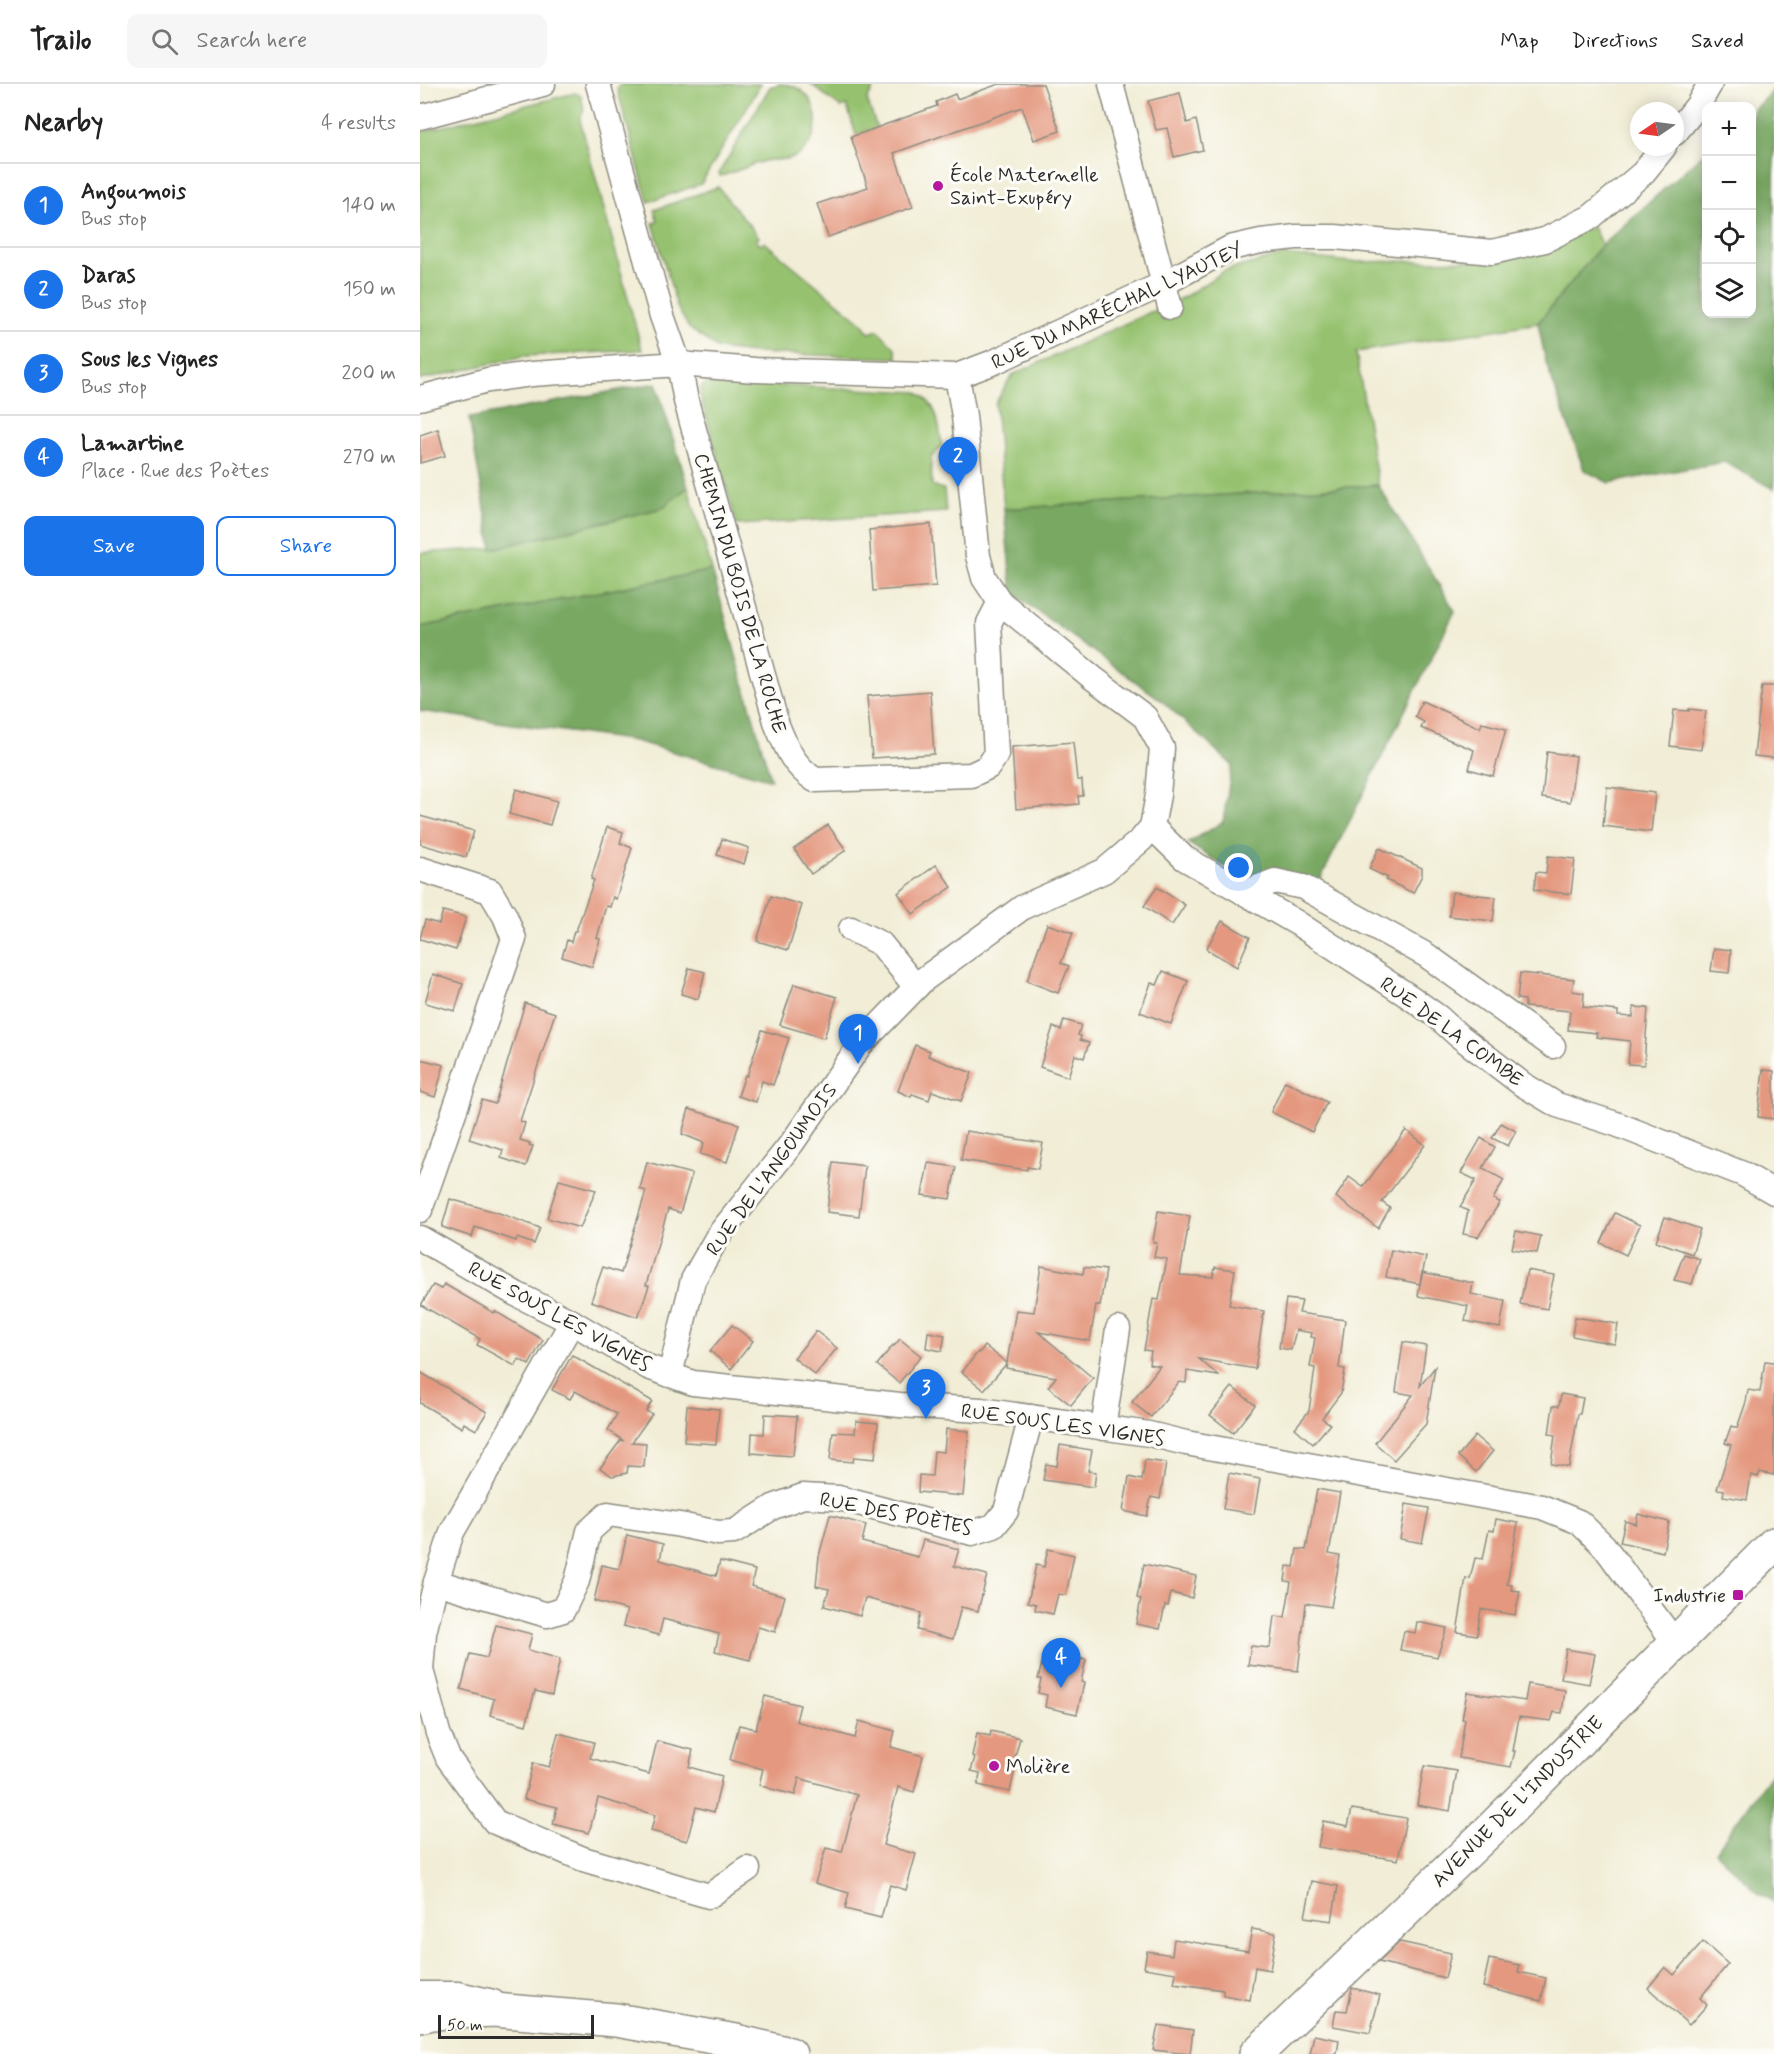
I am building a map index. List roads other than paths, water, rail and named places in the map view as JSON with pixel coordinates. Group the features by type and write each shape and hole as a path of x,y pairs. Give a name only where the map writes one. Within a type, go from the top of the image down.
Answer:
{"street":[{"path":"420,117 543,84"},
{"name":"CHEMIN DU BOIS DE LA ROCHE","path":"598,84 662,316 679,364 686,401 777,725 792,759 815,780 971,775 988,767 996,755 989,623 1000,602"},
{"path":"1111,84 1166,295"},
{"path":"1684,122 1698,105 1710,84"},
{"name":"RUE DU MARÉCHAL LYAUTEY","path":"420,398 488,380 532,374 679,364 755,370 957,376 1166,295 1230,248 1296,237 1359,238 1492,252 1545,240 1591,217 1642,173 1656,156"},
{"path":"957,376 964,416 978,556 984,578 1000,602 1145,717 1162,748 1158,795 1152,827"},
{"name":"RUE DE LA COMBE","path":"1152,827 1184,858 1297,923 1410,997 1522,1084 1557,1105 1616,1124 1732,1170 1774,1192"},
{"name":"RUE DE L'ANGOUMOIS","path":"669,1375 693,1280 718,1236 792,1143 860,1045 923,980 1023,907 1104,871 1141,840 1152,827"},
{"path":"420,869 490,891 505,916 514,939 420,1210"},
{"path":"1244,893 1275,881 1302,887 1426,955 1553,1046"},
{"path":"851,928 881,944 916,987"},
{"name":"RUE SOUS LES VIGNES","path":"420,1238 648,1367 693,1383 900,1405 981,1410 1149,1434 1186,1443 1542,1506 1579,1522 1604,1546 1676,1644"},
{"path":"572,1322 452,1532 436,1582 424,1633 421,1670 438,1733 448,1758 495,1822 583,1859 709,1896 748,1869"},
{"path":"1103,1428 1118,1329"},
{"name":"RUE DES POÈTES","path":"436,1582 547,1615 563,1610 577,1581 589,1531 608,1514 718,1533 734,1532 773,1508 803,1496 839,1498 972,1533 994,1526 1006,1511 1031,1417"},
{"name":"AVENUE DE L'INDUSTRIE","path":"1256,2054 1488,1832 1774,1544"},
{"path":"420,1994 458,1994 493,2002 494,2010"},
{"path":"420,2016 432,2013 494,2010 616,2020 736,2041 790,2054"}],"place":[{"name":"École Maternelle Saint-Exupéry","path":"938,186"},
{"name":"Daras","path":"958,487"},
{"name":"Angoumois","path":"858,1064"},
{"name":"Sous les Vignes","path":"926,1419"},
{"name":"Industrie","path":"1738,1595"},
{"name":"Lamartine","path":"1061,1688"},
{"name":"Molière","path":"994,1766"}]}
